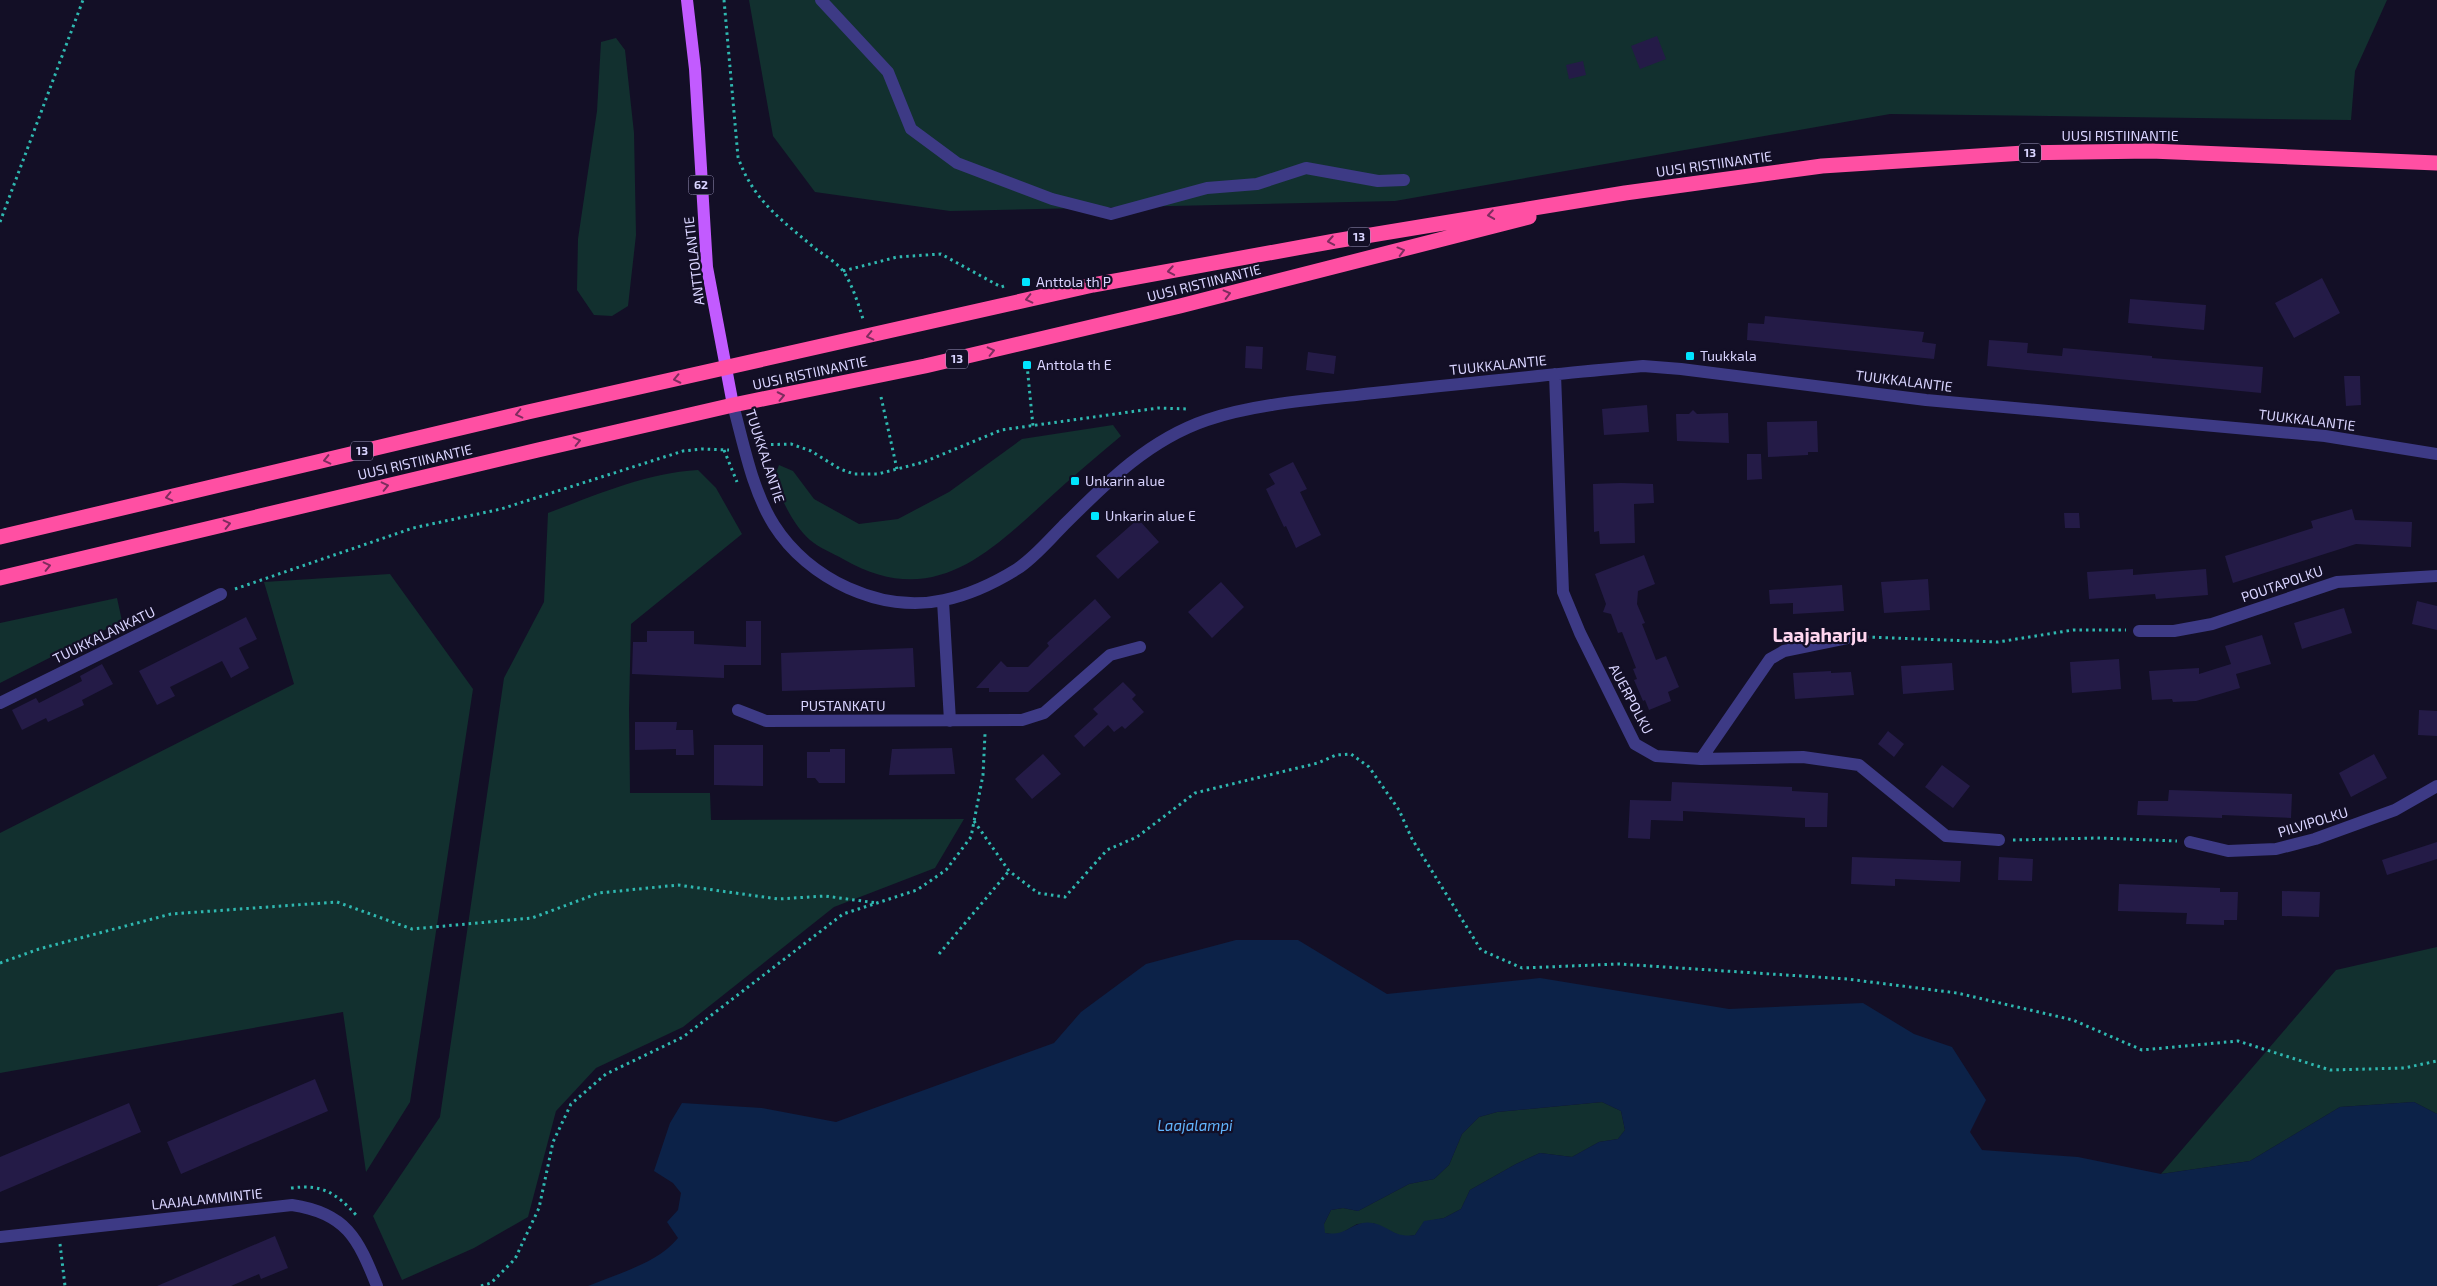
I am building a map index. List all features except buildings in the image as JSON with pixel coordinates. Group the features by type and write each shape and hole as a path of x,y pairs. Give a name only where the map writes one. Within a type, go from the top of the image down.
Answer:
{"highway":[{"name":"UUSI RISTIINANTIE","path":"0,537 528,412 1093,285 1336,240 1625,193 1822,166 2024,153 2151,151 2437,163"},
{"name":"UUSI RISTIINANTIE","path":"0,578 733,405 925,366 1180,306 1625,193"}],"main road":[{"name":"ANTTOLANTIE","path":"687,0 695,69 707,267 725,369"},
{"name":"62","path":"725,369 733,405"}],"street":[{"path":"821,0 888,72 911,129 956,163 1052,199 1111,214 1206,188 1256,184 1306,168 1378,180 1404,180"},
{"name":"TUUKKALANTIE","path":"733,405 744,447 762,501 774,525 788,543 809,564 830,579 875,599 916,602 943,601 972,591 1016,569 1031,558 1108,481 1139,455 1177,432 1208,419 1290,402 1555,374 1643,366 1681,369 1926,400 2326,436 2437,454"},
{"name":"AUERPOLKU","path":"1555,374 1563,592 1580,633 1635,744 1656,756 1701,759 1803,757 1859,765 1946,836 1998,840"},
{"name":"POUTAPOLKU","path":"2139,630 2174,631 2212,624 2337,582 2437,576"},
{"name":"TUUKKALANKATU","path":"0,703 221,594"},
{"path":"943,601 950,721"},
{"path":"1701,759 1770,659 1784,651 1852,637"},
{"name":"PUSTANKATU","path":"738,710 766,721 1022,720 1044,713 1110,655 1140,647"},
{"name":"PILVIPOLKU","path":"2190,842 2228,851 2276,849 2315,839 2395,810 2437,786"},
{"name":"LAAJALAMMINTIE","path":"0,1237 292,1205 315,1208 345,1227 363,1252 377,1286"}],"path":[{"path":"0,222 83,0"},
{"path":"724,0 738,157 744,173 754,191 778,216 843,271 856,296 863,319"},
{"path":"843,271 897,257 942,254 1001,287 1009,285"},
{"path":"1027,365 1033,426"},
{"path":"881,397 897,469"},
{"path":"221,594 413,528 493,511 683,451 767,444 791,444 811,451 840,469 854,474 878,474 924,462 1002,430 1158,408 1184,410 1202,408 1208,419"},
{"path":"1852,637 1998,642 2072,630 2139,630"},
{"path":"481,1286 491,1283 515,1259 540,1208 553,1142 570,1104 606,1074 683,1037 843,914 917,890 946,870 971,837 983,776 985,720"},
{"path":"974,821 1009,871 1038,893 1064,897 1107,850 1136,837 1195,793 1318,763 1336,755 1350,754 1369,767 1399,810 1412,839 1481,950 1522,968 1619,964 1847,979 1957,992 2073,1020 2142,1050 2238,1041 2330,1070 2404,1068 2437,1061"},
{"path":"1998,840 2097,838 2190,842"},
{"path":"939,954 1009,871"},
{"path":"0,963 39,949 171,914 337,902 412,929 532,918 599,893 678,885 778,899 826,896 877,903"},
{"path":"58,1230 65,1286"}],"green space":[{"path":"749,0 2387,0 2355,71 2351,120 1890,114 1395,201 950,211 815,192 773,136"},
{"path":"616,38 625,50 634,133 636,235 628,306 612,316 594,315 577,290 578,239 597,111 601,42"},
{"path":"1113,425 1121,436 1023,522 977,558 954,570 929,578 903,579 874,573 818,546 798,527 784,503 774,478 779,465 793,471 814,499 859,524 898,519 949,492 1022,439"},
{"path":"698,470 716,488 742,534 631,624 630,793 710,793 711,820 964,819 935,868 834,907 683,1027 596,1068 556,1111 528,1217 474,1248 402,1280 373,1216 440,1117 504,678 544,602 548,513 640,480 659,475"},
{"path":"390,574 473,689 410,1102 366,1172 343,1012 0,1073 0,833 294,684 264,582"},
{"path":"117,598 122,621 0,683 0,623"},
{"path":"2437,947 2437,1114 2414,1102 2340,1107 2250,1161 2161,1174 2336,970"},
{"path":"1602,1102 1621,1111 1625,1130 1618,1139 1599,1142 1572,1157 1540,1153 1516,1164 1470,1190 1461,1209 1444,1218 1424,1222 1415,1235 1403,1237 1373,1223 1357,1224 1338,1235 1324,1233 1324,1224 1331,1210 1343,1208 1358,1211 1409,1184 1434,1179 1449,1165 1462,1134 1479,1117 1497,1112"}],"water":[{"name":"Laajalampi","path":"1236,940 1298,940 1387,994 1540,978 1729,1009 1863,1003 1914,1034 1952,1047 1986,1100 1970,1132 1982,1150 2078,1157 2161,1174 2250,1161 2340,1107 2414,1102 2437,1114 2437,1286 588,1286 648,1261 670,1247 678,1238 667,1222 678,1210 681,1193 673,1183 654,1171 670,1123 682,1103 762,1108 836,1122 1054,1043 1081,1012 1146,964","holes":["1602,1102 1621,1111 1625,1130 1618,1139 1599,1142 1572,1157 1540,1153 1516,1164 1470,1190 1461,1209 1444,1218 1424,1221 1415,1235 1397,1234 1379,1225 1366,1222 1339,1233 1325,1233 1324,1224 1331,1210 1343,1208 1358,1211 1409,1184 1434,1179 1449,1165 1462,1134 1479,1117 1497,1112"]}],"place":[{"name":"Anttola th P","path":"1026,282"},
{"name":"Tuukkala","path":"1690,356"},
{"name":"Anttola th E","path":"1027,365"},
{"name":"Unkarin alue","path":"1075,481"},
{"name":"Unkarin alue E","path":"1095,516"}],"district":[{"name":"Laajaharju","path":"1820,635"}]}
